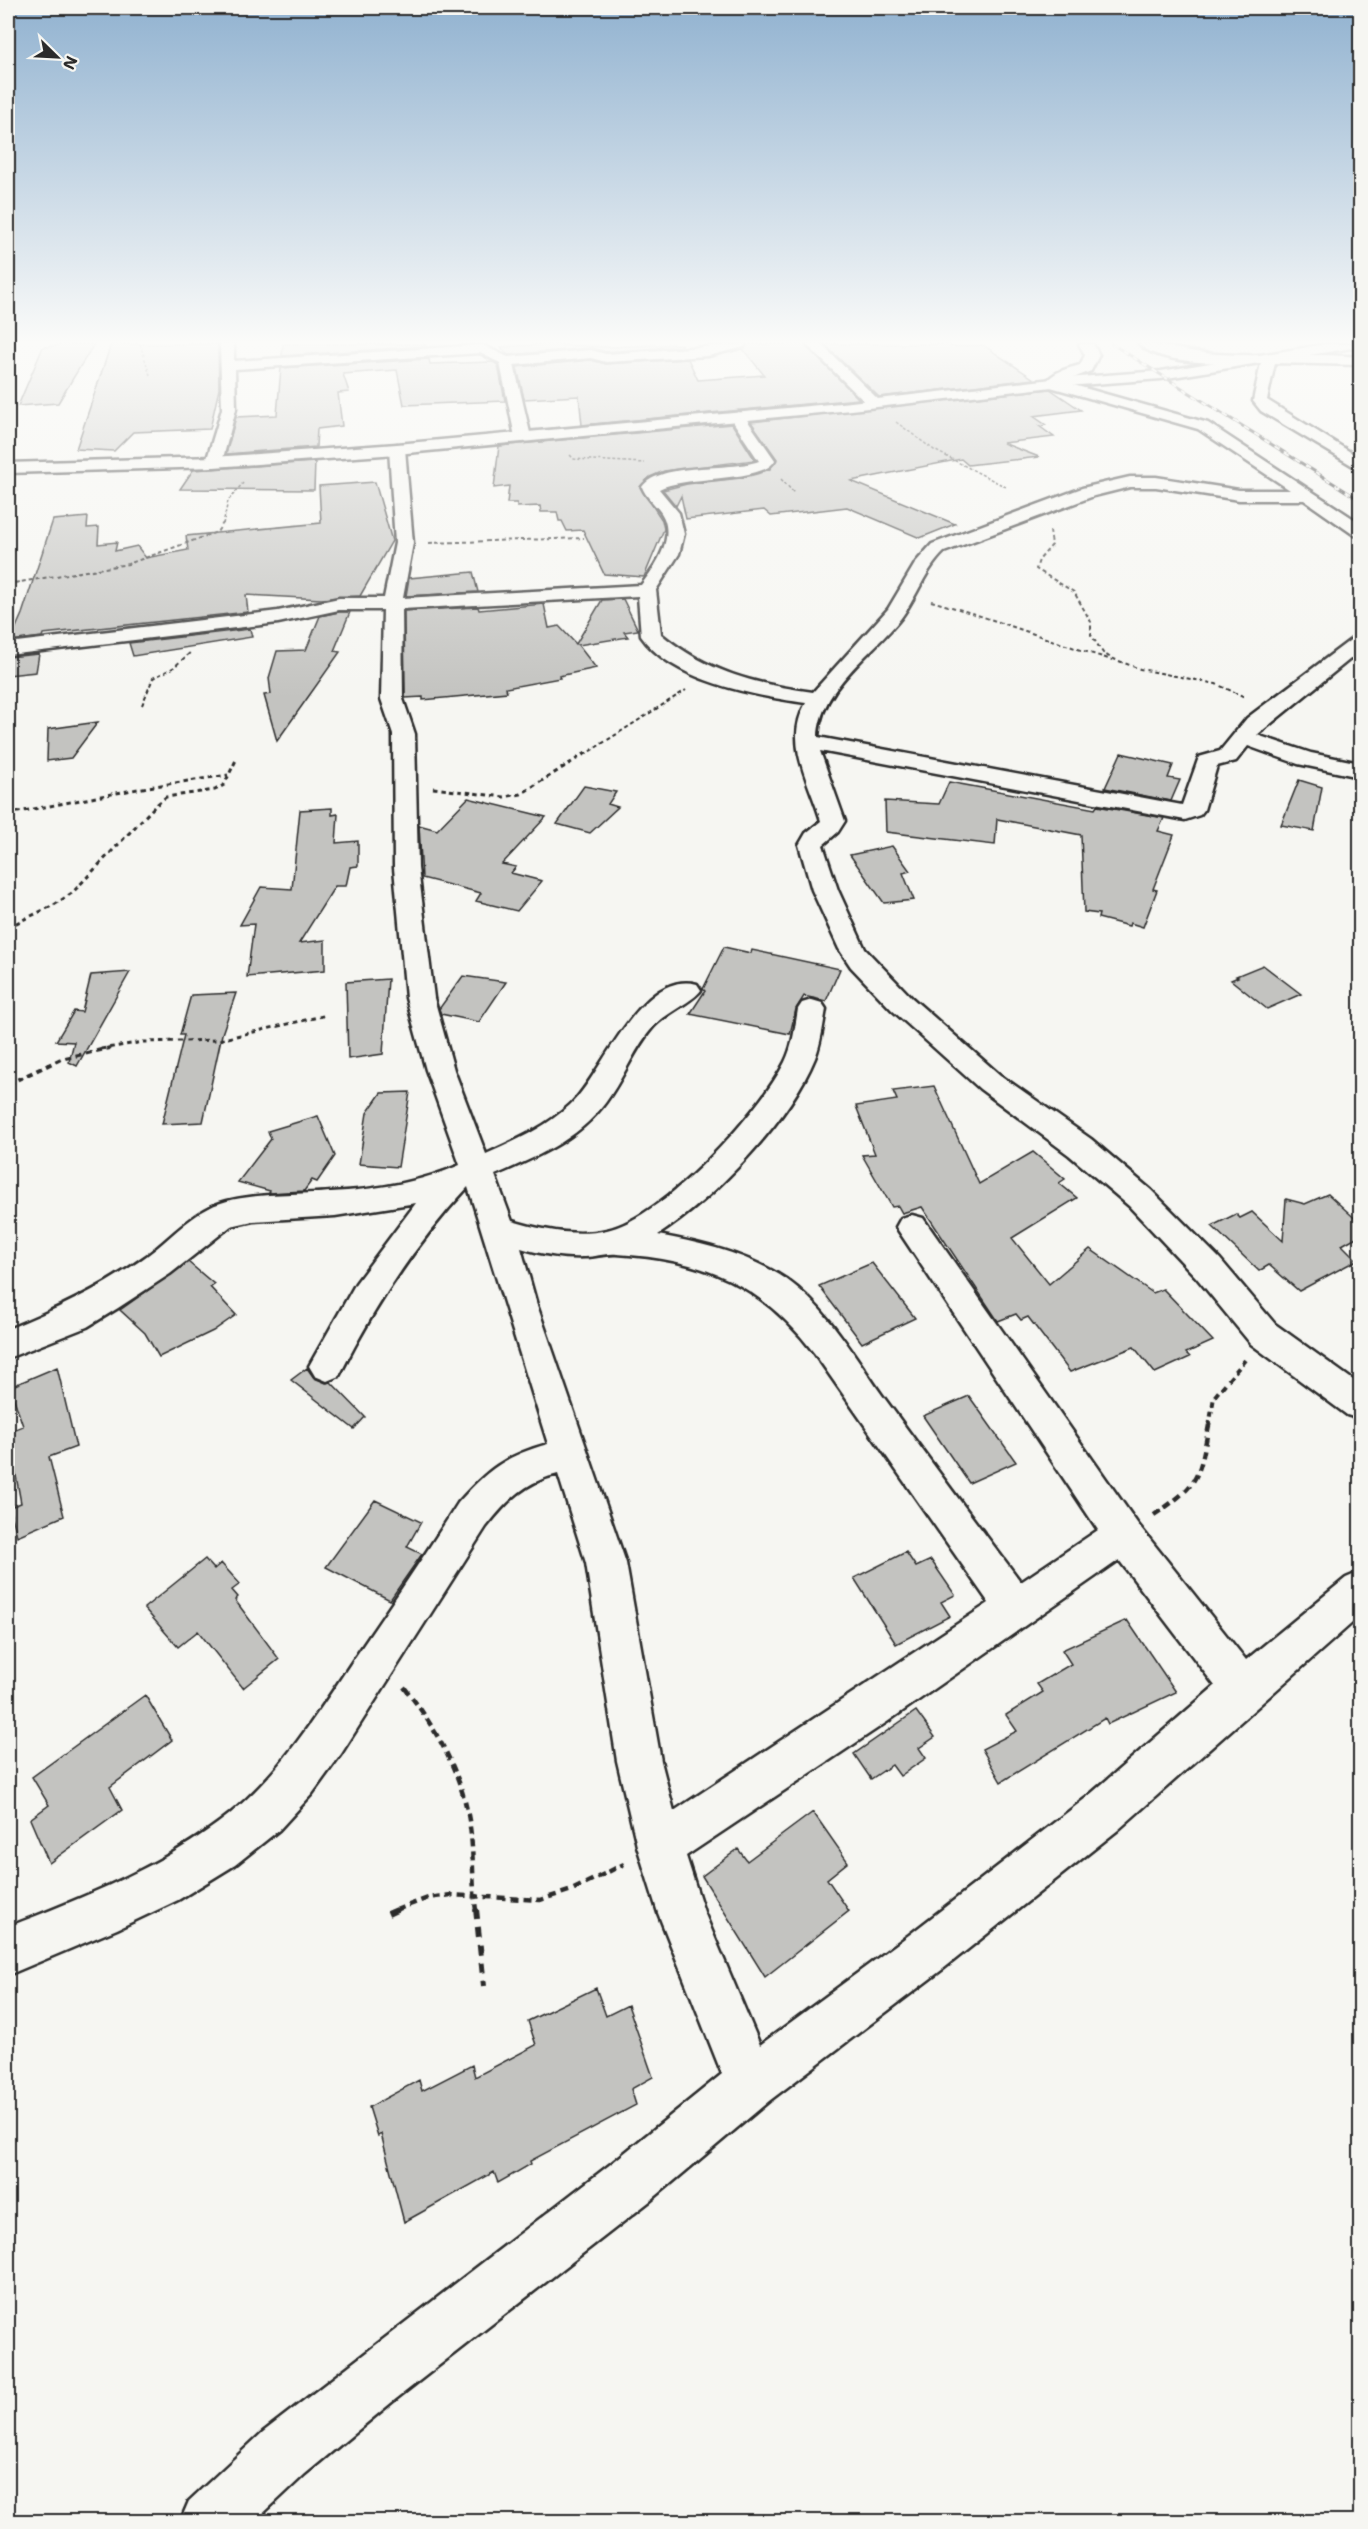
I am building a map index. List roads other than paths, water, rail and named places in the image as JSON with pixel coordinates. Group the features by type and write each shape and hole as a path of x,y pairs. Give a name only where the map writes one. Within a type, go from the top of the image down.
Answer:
{"street":[{"path":"8,468 213,462"},
{"path":"398,462 404,543 392,604 394,669 392,699 404,734 408,901 420,998 467,1174 499,1229 520,1305 568,1455 606,1563 639,1761 660,1846 681,1913 751,2084"},
{"path":"767,462 753,468 680,475 650,487 671,514 674,545 667,563 647,590 651,636 709,675 748,689 819,699"},
{"path":"1260,462 1360,531"},
{"path":"1307,495 1239,495 1143,481 1088,492 938,548 928,558 894,614 819,699 808,723 807,742 817,782 833,821 830,827 814,838 812,845 825,890 852,949 910,1011 990,1082 1080,1147 1140,1198 1202,1260 1263,1334 1360,1404"},
{"path":"8,649 278,617 339,604 392,604 647,590"},
{"path":"807,742 1185,813 1192,810 1208,762 1228,756 1255,723 1360,642"},
{"path":"1245,738 1306,759 1360,770"},
{"path":"8,1344 75,1317 106,1299 158,1265 221,1216 281,1206 343,1203 418,1191 529,1149 557,1133 581,1112 598,1092 626,1044 644,1020 667,1000 687,990"},
{"path":"612,1241 645,1228 680,1202 726,1159 749,1133 788,1084 801,1060 808,1038 812,1009"},
{"path":"327,1366 354,1312 401,1242 423,1213 467,1174"},
{"path":"912,1227 1123,1536 1243,1689"},
{"path":"499,1229 531,1240 578,1245 612,1241 658,1247 700,1256 740,1270 775,1290 803,1315 1016,1608"},
{"path":"8,1951 85,1920 167,1879 210,1856 247,1829 278,1798 325,1740 472,1515 503,1478 524,1465 568,1455"},
{"path":"660,1846 843,1727 1123,1536"},
{"path":"210,2522 292,2446 631,2182 751,2084 917,1959 1102,1814 1243,1689 1360,1591"}],"railway":[{"path":"1300,462 1360,500"}]}
